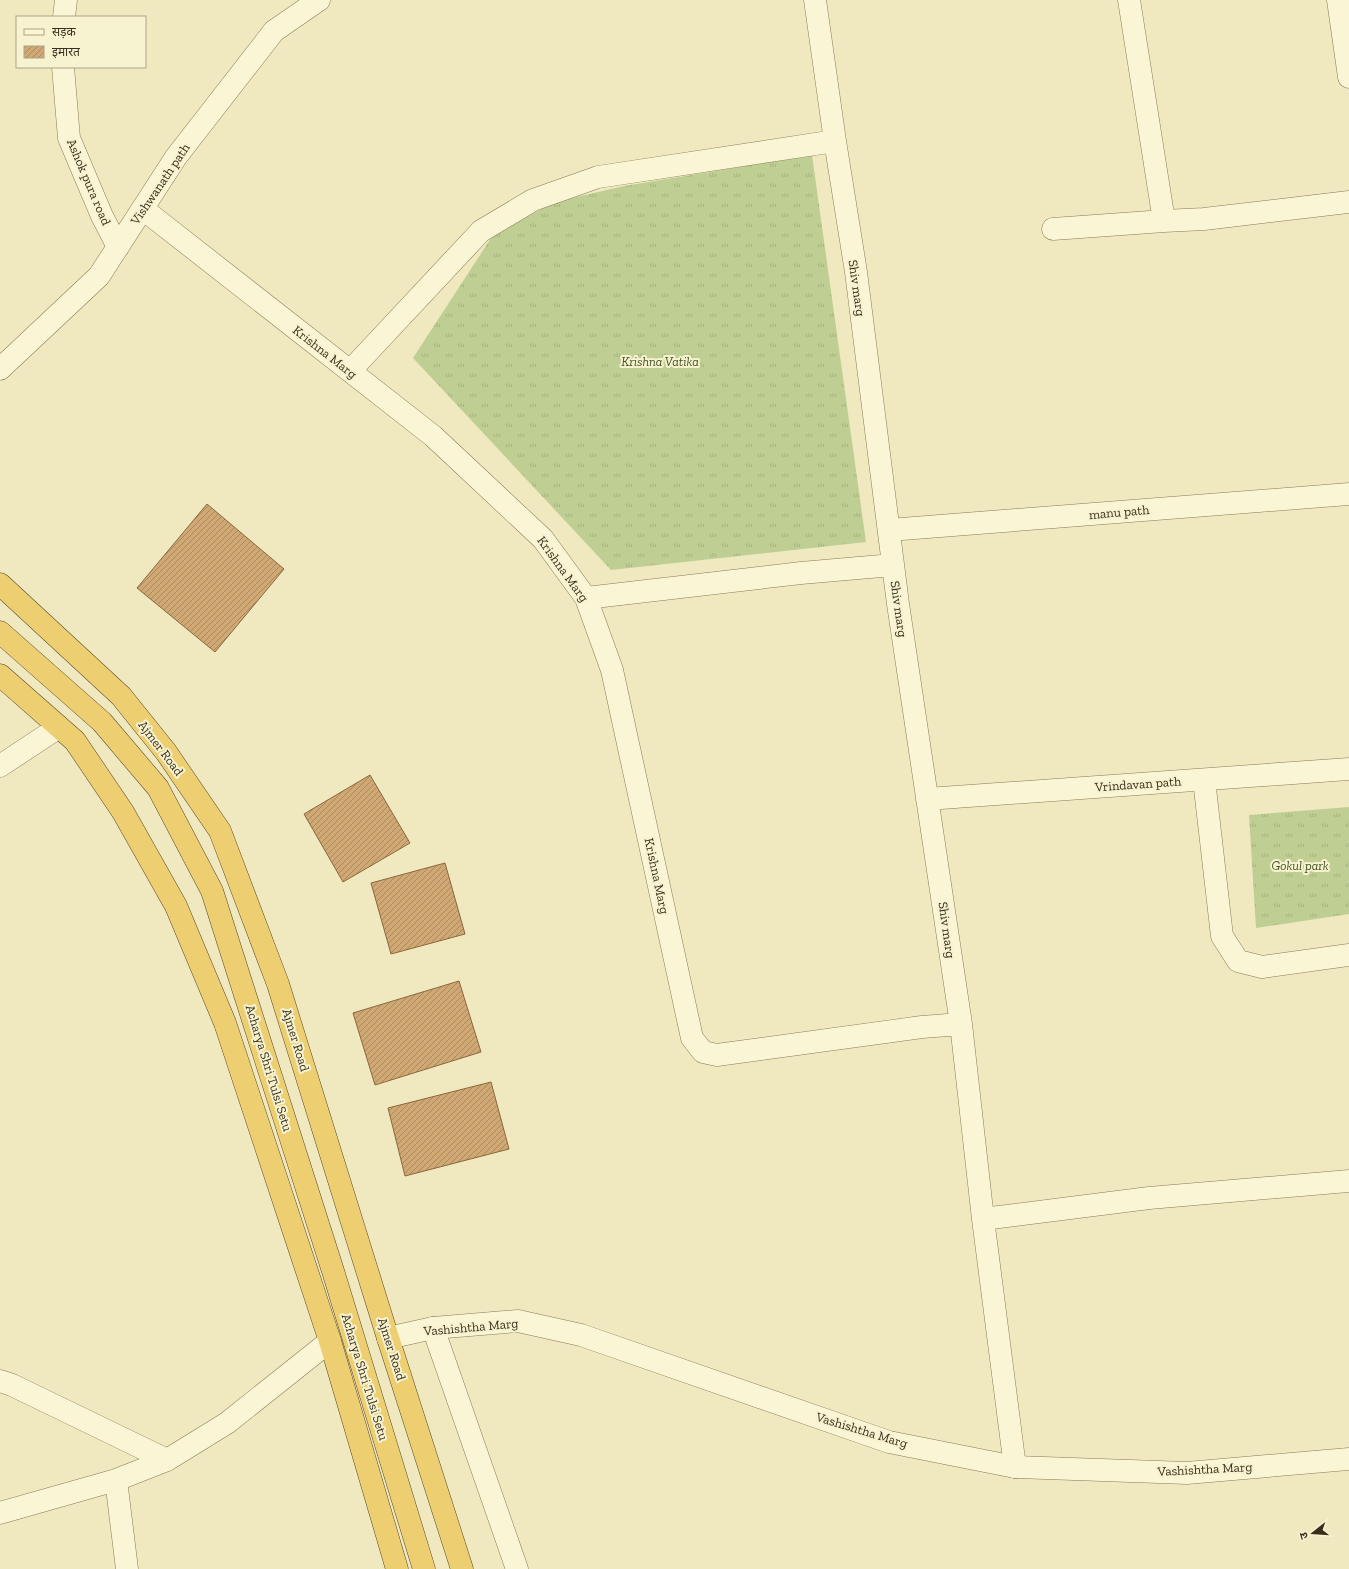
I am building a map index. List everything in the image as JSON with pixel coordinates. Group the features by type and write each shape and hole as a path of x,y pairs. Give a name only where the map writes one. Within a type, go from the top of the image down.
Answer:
{"highway":[{"name":"Ajmer Road","path":"0,584 121,696 166,752 220,831 278,984 388,1338 462,1569"},
{"name":"Acharya Shri Tulsi Setu","path":"0,632 102,722 158,788 212,891 330,1264 424,1569"},
{"path":"0,675 75,741 123,812 176,906 225,1023 330,1341 397,1569"}],"street":[{"path":"64,16 66,0"},
{"name":"Vishwanath path","path":"0,369 99,276 176,157 274,31 319,0"},
{"name":"Shiv marg","path":"815,0 834,141 856,272 893,565 960,1024 983,1219 1015,1467"},
{"path":"1129,0 1164,221"},
{"path":"1338,0 1349,77"},
{"name":"Ashok pura road","path":"63,68 69,138 102,216 118,247"},
{"path":"350,371 481,231 533,200 598,177 834,141"},
{"path":"1053,229 1204,219 1349,202"},
{"name":"Krishna Marg","path":"143,209 432,436 543,538 586,598 612,670 692,1038 703,1052 717,1055 922,1027 960,1024"},
{"name":"manu path","path":"889,530 1349,494"},
{"path":"586,598 801,573 893,565"},
{"path":"0,766 59,727"},
{"name":"Vrindavan path","path":"927,799 1349,770"},
{"path":"1204,780 1222,936 1238,961 1262,967 1349,955"},
{"path":"983,1219 1149,1198 1349,1181"},
{"name":"Vashishtha Marg","path":"388,1338 433,1328 518,1320 581,1335 889,1442 1015,1467 1187,1473 1349,1459"},
{"path":"433,1328 517,1569"},
{"path":"0,1513 116,1480 167,1460 227,1423 330,1341"},
{"path":"0,1381 12,1385 167,1460"},
{"path":"116,1480 128,1569"}],"green space":[{"name":"Krishna Vatika","path":"812,155 866,542 611,570 413,358 493,235 555,202 624,186"},
{"name":"Gokul park","path":"1349,807 1349,914 1256,928 1249,815"}],"building":[{"path":"207,504 284,569 215,652 137,588"},
{"path":"370,775 410,843 343,882 304,814"},
{"path":"445,863 465,934 391,954 371,883"},
{"path":"459,981 481,1052 375,1085 353,1013"},
{"path":"491,1082 509,1149 405,1176 388,1108"}]}
